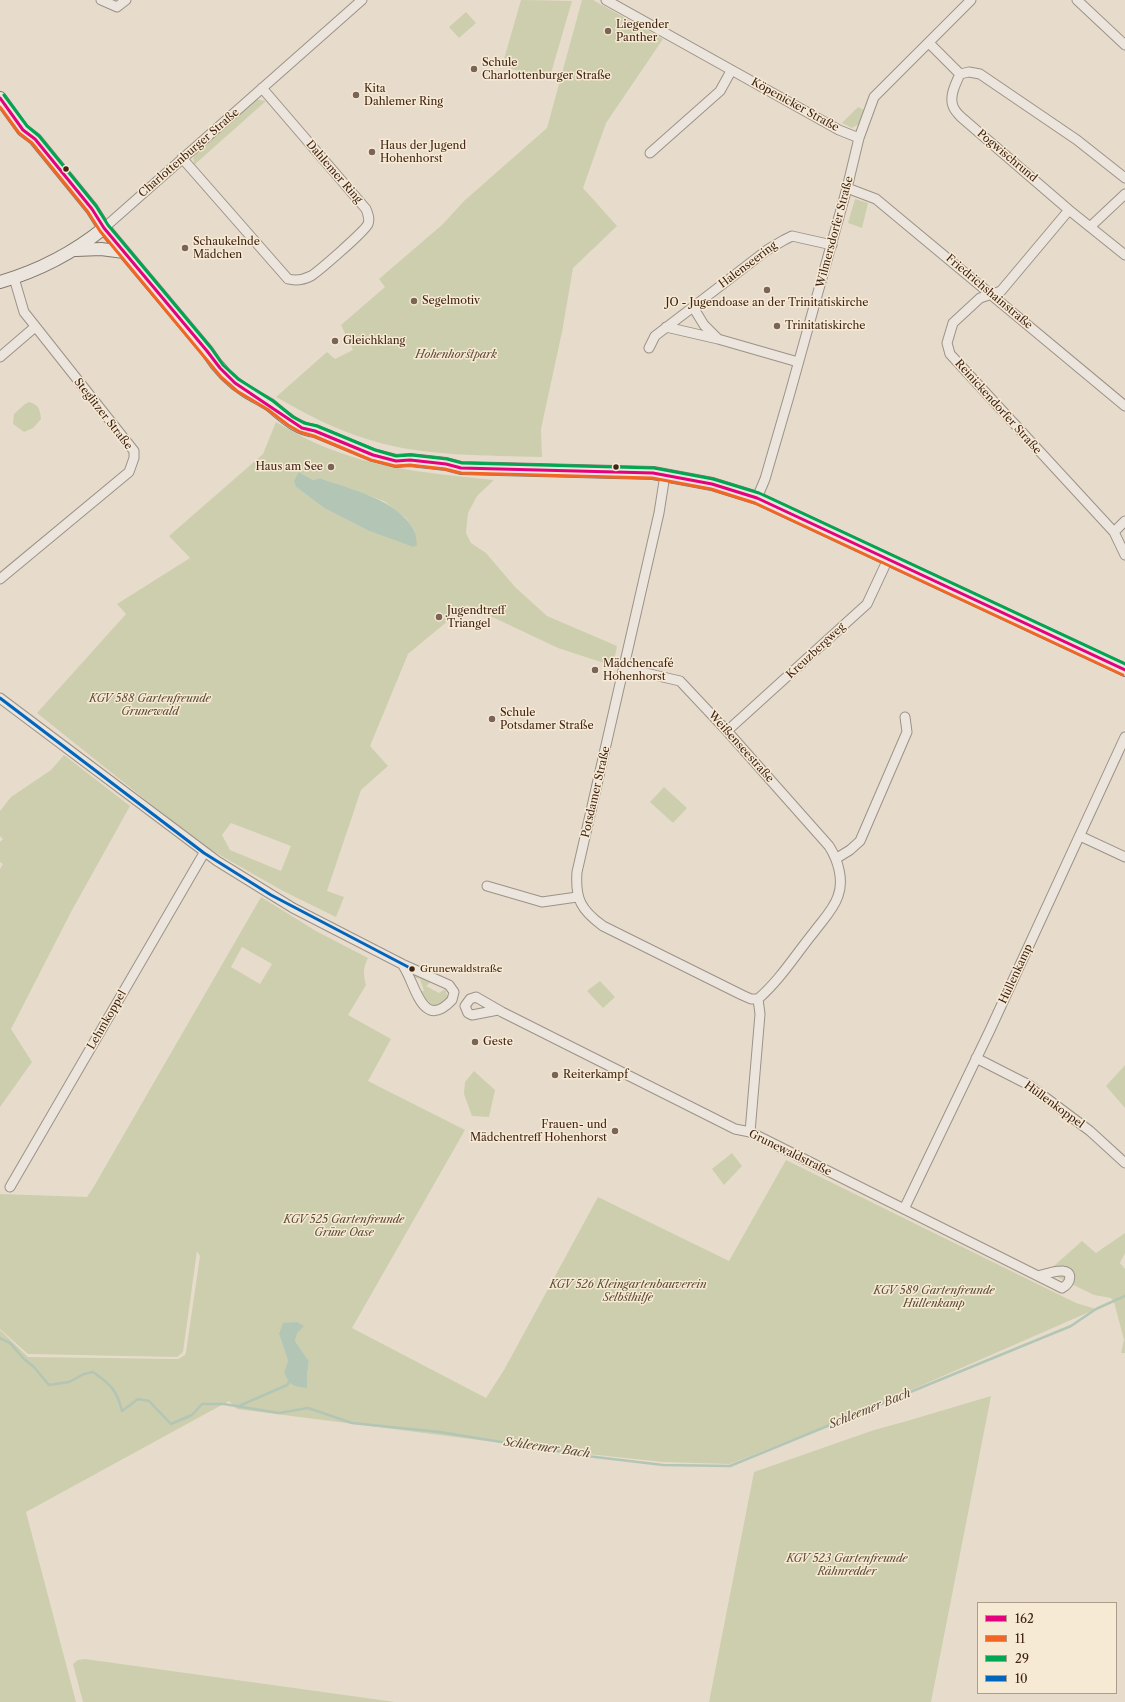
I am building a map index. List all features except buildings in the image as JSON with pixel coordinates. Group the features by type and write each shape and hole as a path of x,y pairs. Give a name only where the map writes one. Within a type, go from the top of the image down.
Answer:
{"street":[{"path":"101,0 117,6 126,0"},
{"name":"Charlottenburger Straße","path":"0,282 14,278 58,259 75,250 104,228 362,0"},
{"name":"Köpenicker Straße","path":"606,0 839,130 859,138"},
{"name":"Wilmersdorfer Straße","path":"757,498 765,479 832,245 859,138 874,97 971,0"},
{"path":"1077,0 1125,45"},
{"path":"929,43 960,74 970,72 980,74 1065,131 1125,178"},
{"path":"650,153 720,91 731,71"},
{"name":"Pogwischrund","path":"960,74 954,85 952,106 961,117 1069,210 1125,255"},
{"name":"Dahlemer Ring","path":"182,158 288,279 298,281 312,276 367,226 369,218 366,210 262,88"},
{"path":"2,105 24,130 29,144 57,179 88,214 104,228 207,351 219,359 250,387 256,395 273,408 288,413 309,425 315,431 360,449 381,452 410,460 446,464 461,468 501,470 520,468 616,471 665,475 712,484 757,498 1125,670"},
{"name":"Friedrichshainstraße","path":"847,188 876,199 1125,406"},
{"path":"1090,226 1125,194"},
{"name":"Reinickendorfer Straße","path":"1069,210 1001,291 980,298 953,323 947,342 950,354 1114,532 1125,555"},
{"name":"Halenseering","path":"649,348 655,336 666,326 767,250 784,240 792,236 832,245"},
{"path":"75,250 101,249 124,252"},
{"name":"Steglitzer Straße","path":"0,579 129,472 134,458 134,451 35,328 24,312 14,278"},
{"path":"693,307 704,325 718,339"},
{"path":"666,326 798,362"},
{"path":"0,356 35,328"},
{"name":"Potsdamer Straße","path":"577,897 577,872 659,513 665,475"},
{"path":"1114,532 1125,520"},
{"name":"Kreuzbergweg","path":"727,731 867,604 888,559"},
{"name":"Weißenseestraße","path":"624,668 680,681 727,731 829,846 837,858 840,886 838,897 829,912 773,983 758,999"},
{"path":"0,698 204,853 271,895 402,964 448,985 454,992 452,1000 440,1010 423,1005 419,1000 407,971 402,964"},
{"path":"837,858 850,850 860,841 907,732 905,718"},
{"name":"Hüllenkamp","path":"904,1209 1080,836 1125,737"},
{"path":"1080,836 1125,857"},
{"name":"Lehmkoppel","path":"10,1187 204,853"},
{"path":"487,886 542,902 577,897 584,911 603,926 742,995 752,999 758,999 760,1014 750,1132"},
{"name":"Grunewaldstraße","path":"498,1010 735,1129 750,1132 1038,1276"},
{"name":"Hüllenkoppel","path":"976,1058 1029,1085 1090,1131 1125,1163"}],"green space":[{"path":"521,0 572,1 549,80 502,66"},
{"name":"Hohenhorstpark","path":"582,0 593,0 663,39 606,123 583,188 617,226 573,268 562,332 541,429 542,457 455,454 412,450 391,446 357,436 333,426 276,397 327,352 335,359 353,350 341,325 385,287 379,279 443,224 464,201 547,128"},
{"path":"466,12 476,23 459,38 449,27"},
{"path":"255,99 266,101 194,165 193,155"},
{"path":"858,107 864,110 859,124 852,128 842,123"},
{"path":"855,199 868,203 862,228 848,223"},
{"path":"29,402 38,408 41,419 33,428 24,432 13,424 14,414"},
{"name":"KGV 588 Gartenfreunde Grunewald","path":"276,422 302,437 323,446 370,462 452,476 494,480 477,496 468,513 466,533 471,543 486,553 515,587 547,616 617,646 613,666 558,648 467,605 408,654 370,746 388,766 361,790 327,891 344,897 336,917 283,891 211,850 172,821 37,713 126,614 117,604 190,558 169,536 263,454","holes":["299,472 313,480 320,478 384,501 406,518 415,531 413,547 369,531 324,508 296,487","231,823 291,846 281,871 230,850 222,835"]},
{"path":"64,755 130,806 71,912 11,1029 32,1062 0,1107 0,869 3,864 0,862 0,842 3,839 0,836 0,811 11,797 51,770"},
{"path":"664,787 687,808 673,823 650,802"},
{"path":"261,897 316,931 368,958 364,971 366,985 348,1015 391,1039 368,1081 465,1130 352,1328 486,1398 504,1370 598,1197 729,1261 786,1160 1076,1303 1096,1309 863,1411 730,1464 663,1462 588,1454 237,1409 229,1401 26,1512 76,1702 0,1702 0,1330 28,1357 178,1359 185,1355 186,1352 200,1256 197,1251 183,1352 177,1357 28,1354 0,1329 0,1194 87,1197","holes":["242,947 272,964 260,984 231,967","298,1332 295,1341 309,1361 307,1376 284,1372 288,1361 279,1334"]},
{"path":"412,973 431,982 426,986 439,993 445,989 448,998 437,1005 429,1004 428,1001 427,1003 418,991 424,991 420,979 412,977"},
{"path":"600,981 615,997 603,1008 587,991"},
{"path":"1125,1065 1125,1108 1106,1086"},
{"path":"474,1071 495,1090 489,1117 472,1116 464,1094 465,1082"},
{"path":"732,1153 742,1166 724,1185 712,1169"},
{"path":"1125,1233 1125,1253 1120,1263 1125,1269 1125,1353 1121,1353 1124,1340 1114,1302 1111,1298 1094,1295 1047,1272 1082,1241 1096,1253"},
{"name":"KGV 523 Gartenfreunde Rähnredder","path":"991,1396 931,1702 709,1702 754,1472 874,1430"},
{"path":"85,1659 395,1702 83,1702 73,1664 78,1660"}],"shaded area":[{"path":"299,472 313,480 320,478 385,503 406,519 415,532 417,545 413,547 369,531 324,508 296,487 294,481"},
{"path":"297,1322 304,1326 298,1332 295,1341 309,1361 307,1388 298,1387 290,1383 284,1372 288,1361 279,1334 283,1323"}],"waterway":[{"name":"Schleemer Bach","path":"0,1338 10,1343 24,1359 34,1367 49,1385 69,1382 84,1374 93,1372 112,1388 118,1398 122,1411 138,1399 149,1401 171,1424 192,1415 202,1404 224,1404 279,1413 308,1408 352,1423 440,1432 587,1456 663,1465 730,1466 1071,1326 1096,1309 1125,1296"},
{"path":"239,1406 287,1385 289,1382"}],"transit line":[{"name":"29","path":"4,95 27,126 39,136 96,206 108,225 211,348 223,365 238,379 304,423 317,426 375,450 396,456 411,455 447,459 462,463 654,468 713,479 759,493 1125,664"},
{"name":"162","path":"0,98 23,130 35,139 92,209 104,228 220,368 235,383 302,428 315,431 373,455 396,461 410,460 446,464 461,468 653,473 712,484 757,498 1125,670"},
{"name":"11","path":"0,107 19,133 32,143 88,212 100,231 221,377 237,391 267,409 300,432 314,436 371,460 395,466 410,465 445,469 461,473 652,478 711,489 755,503 1123,675"},
{"name":"10","path":"0,698 204,853 271,895 412,969"}],"place":[{"name":"Liegender Panther","path":"608,31"},
{"name":"Schule Charlottenburger Straße","path":"474,69"},
{"name":"Kita Dahlemer Ring","path":"356,95"},
{"name":"Haus der Jugend Hohenhorst","path":"372,152"},
{"name":"Schaukelnde Mädchen","path":"185,248"},
{"name":"JO - Jugendoase an der Trinitatiskirche","path":"767,290"},
{"name":"Segelmotiv","path":"414,301"},
{"name":"Trinitatiskirche","path":"777,326"},
{"name":"Gleichklang","path":"335,341"},
{"name":"Haus am See","path":"331,467"},
{"name":"Jugendtreff Triangel","path":"439,617"},
{"name":"Mädchencafé Hohenhorst","path":"595,670"},
{"name":"Schule Potsdamer Straße","path":"492,719"},
{"name":"Grunewaldstraße","path":"412,969"},
{"name":"Geste","path":"475,1042"},
{"name":"Reiterkampf","path":"555,1075"},
{"name":"Frauen- und Mädchentreff Hohenhorst","path":"615,1131"}],"park label":[{"name":"KGV 525 Gartenfreunde Grüne Oase","path":"344,1226"},
{"name":"KGV 526 Kleingartenbauverein Selbsthilfe","path":"628,1291"},
{"name":"KGV 589 Gartenfreunde Hüllenkamp","path":"934,1297"}]}
